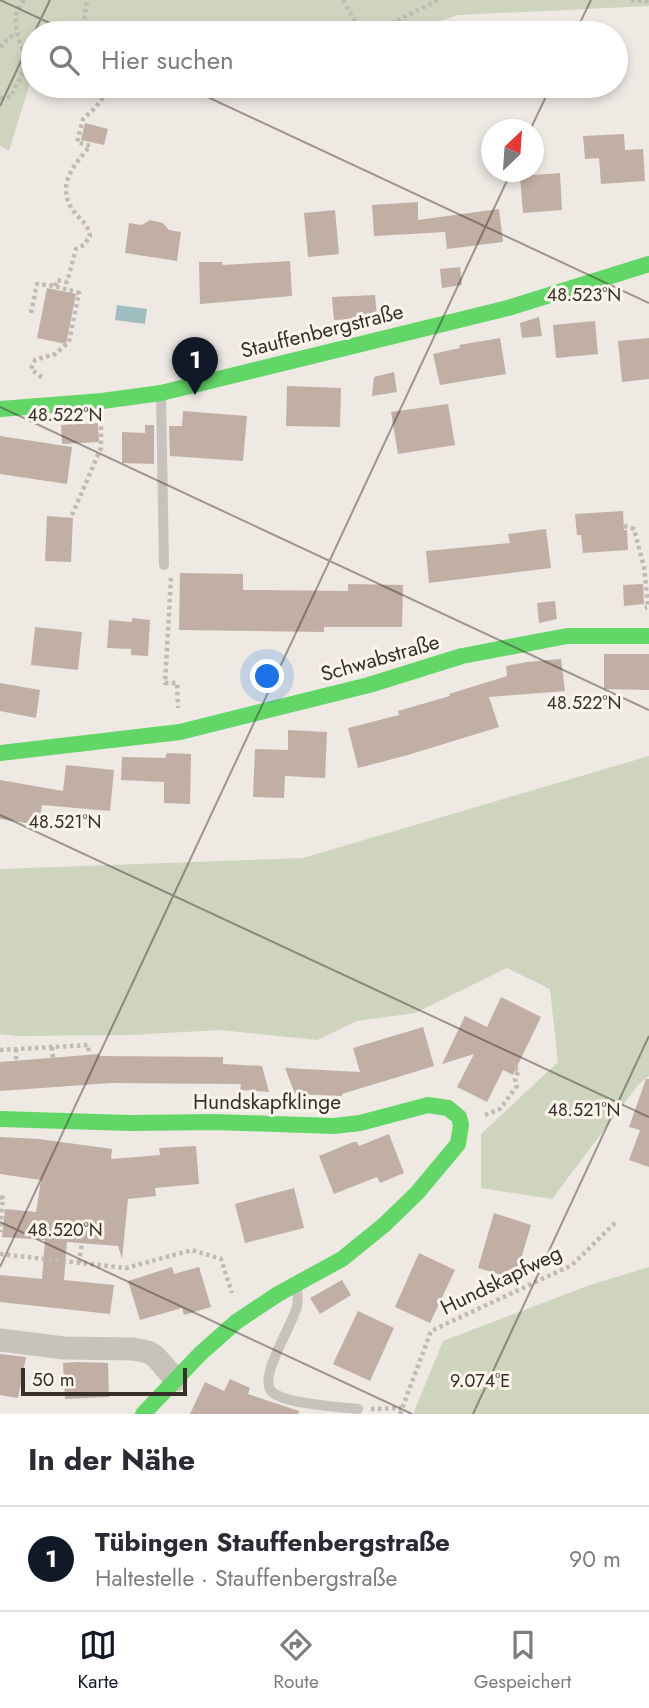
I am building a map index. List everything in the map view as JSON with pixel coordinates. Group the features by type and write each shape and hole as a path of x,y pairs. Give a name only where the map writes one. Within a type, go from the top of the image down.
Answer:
{"street":[{"name":"Stauffenbergstraße","path":"0,410 162,393 508,308 649,264"},
{"name":"Schwabstraße","path":"0,753 180,732 369,685 462,656 567,636 649,636"},
{"name":"Hundskapfklinge","path":"0,1119 130,1124 214,1122 334,1126 360,1123 428,1105 448,1108 458,1117 461,1125 458,1144 409,1201 384,1225 342,1259 296,1284 217,1338 143,1414"},
{"path":"0,1340 64,1348 133,1349 148,1352 155,1356 176,1380"}],"lane":[{"path":"162,393 168,566"},
{"path":"296,1284 297,1305 271,1363 269,1387 273,1393 288,1399 358,1409"}],"path":[{"path":"21,42 16,32 16,13 24,0"},
{"path":"84,21 87,0"},
{"path":"343,0 355,21"},
{"path":"396,21 438,0"},
{"path":"631,0 649,1"},
{"path":"0,47 16,32"},
{"path":"0,98 11,97 21,80"},
{"path":"55,286 57,280 67,282 76,249 90,236 88,227 72,208 66,194 67,179 74,165 90,146 77,142 82,119 94,110 103,98"},
{"path":"31,313 37,284 79,293 69,342 55,354 35,360 31,369 46,380 48,388"},
{"path":"72,515 102,448 102,401"},
{"path":"624,526 634,529 644,567 648,607 645,608"},
{"path":"168,566 165,683 177,683"},
{"path":"0,1050 88,1045 89,1055"},
{"path":"52,1047 53,1058"},
{"path":"16,1049 16,1061"},
{"path":"500,1109 517,1086 515,1079 519,1070 516,1069"},
{"path":"0,1197 3,1198 0,1232"},
{"name":"Hundskapfweg","path":"401,1411 431,1331 572,1265 616,1223"},
{"path":"79,1263 82,1243"},
{"path":"0,1254 52,1263 126,1268 192,1250 221,1259 229,1287 243,1318"},
{"path":"358,1409 401,1411"}],"green space":[{"path":"0,0 649,0 649,6 458,15 440,21 21,21 21,98 25,98 9,151 0,146"},
{"path":"649,756 649,1076 638,1085 552,1199 481,1188 481,1134 558,1062 550,989 507,968 415,1013 357,1021 317,1040 220,1030 129,1035 0,1034 0,869 303,858"},
{"path":"649,1267 649,1414 413,1414 443,1341 587,1286"}],"water":[{"path":"117,305 147,309 145,324 115,320"}],"building":[{"path":"85,123 108,129 104,145 81,140"},
{"path":"624,134 625,150 643,149 645,181 601,184 599,158 585,159 583,136"},
{"path":"560,173 562,210 523,213 520,182 544,182 544,174"},
{"path":"418,202 418,220 499,209 503,242 447,249 445,232 374,236 372,205"},
{"path":"335,210 339,254 308,257 304,213"},
{"path":"150,220 163,223 169,230 181,232 177,261 125,253 129,223 142,225"},
{"path":"290,261 292,296 200,304 199,262 222,262 223,265"},
{"path":"460,267 462,285 442,288 440,269"},
{"path":"47,288 76,294 66,344 37,338"},
{"path":"375,295 377,318 334,320 332,297"},
{"path":"539,317 542,336 522,338 520,323"},
{"path":"595,321 598,354 556,358 553,325"},
{"path":"500,338 506,374 440,385 433,354 460,348 459,345"},
{"path":"649,338 649,379 622,382 618,341"},
{"path":"394,372 397,392 372,396 374,377"},
{"path":"287,386 341,388 340,427 286,426"},
{"path":"448,404 455,445 398,454 391,412"},
{"path":"183,411 247,416 243,461 170,456 169,426 182,426"},
{"path":"98,423 99,442 62,444 61,425"},
{"path":"145,425 154,425 154,464 122,463 122,432 145,433"},
{"path":"0,436 72,447 67,484 0,474"},
{"path":"623,511 628,550 583,553 581,535 577,535 575,514"},
{"path":"47,516 73,518 71,562 45,561"},
{"path":"546,529 551,568 429,583 426,551 510,543 508,534"},
{"path":"180,573 243,574 243,590 348,591 348,584 403,585 402,627 324,627 324,632 179,630"},
{"path":"643,584 644,604 624,606 623,585"},
{"path":"555,601 557,619 539,623 537,603"},
{"path":"132,618 150,620 148,656 131,655 131,649 107,648 109,620 132,622"},
{"path":"35,627 82,632 78,670 31,665"},
{"path":"604,654 649,654 649,690 604,689"},
{"path":"561,659 565,691 489,697 499,727 358,768 348,728 399,715 398,711 507,676 506,666"},
{"path":"0,683 40,690 36,718 0,711"},
{"path":"288,730 327,732 325,778 285,776 284,798 253,797 255,749 288,750"},
{"path":"167,753 191,754 190,804 164,803 164,782 121,780 122,757 165,758"},
{"path":"66,765 114,770 110,811 42,805 39,825 0,819 0,780 63,791"},
{"path":"501,997 541,1017 513,1075 503,1070 487,1102 457,1087 474,1054 442,1064 465,1016 487,1027"},
{"path":"423,1027 434,1066 342,1096 295,1094 285,1068 360,1072 353,1048"},
{"path":"99,1054 223,1057 223,1064 262,1066 269,1092 240,1090 241,1084 111,1083 0,1091 0,1062"},
{"path":"646,1079 649,1079 649,1167 629,1160 640,1130 629,1127"},
{"path":"389,1134 404,1173 380,1183 377,1177 334,1194 319,1156 353,1142 357,1142 359,1146"},
{"path":"0,1137 39,1139 112,1149 111,1159 160,1155 159,1148 196,1146 199,1184 155,1188 156,1196 128,1199 122,1259 118,1246 67,1242 64,1280 114,1285 110,1314 0,1302 0,1275 42,1279 45,1240 2,1237 5,1209 36,1212 41,1180 0,1174"},
{"path":"294,1188 304,1228 245,1243 235,1204"},
{"path":"494,1213 531,1225 515,1279 478,1268"},
{"path":"419,1253 455,1270 430,1323 395,1307"},
{"path":"172,1267 174,1274 199,1267 211,1307 184,1315 182,1308 140,1320 128,1281"},
{"path":"342,1280 351,1295 320,1314 310,1298"},
{"path":"358,1311 394,1328 370,1381 333,1364"},
{"path":"0,1354 26,1357 18,1398 0,1395"},
{"path":"63,1363 108,1363 109,1397 65,1399"},
{"path":"230,1379 250,1388 248,1394 299,1411 298,1414 190,1414 205,1382 224,1391"}],"traffic: fast":[{"path":"0,409 102,401 161,393 508,308 649,264"},
{"path":"0,753 180,732 369,685 462,656 567,636 649,636"},
{"path":"0,1119 334,1126 360,1123 428,1105 448,1108 459,1117 461,1125 458,1144 417,1193 384,1225 342,1259 278,1294 236,1322 200,1354 143,1414"}],"place":[{"name":"Tübingen Stauffenbergstraße","path":"195,395"}]}
